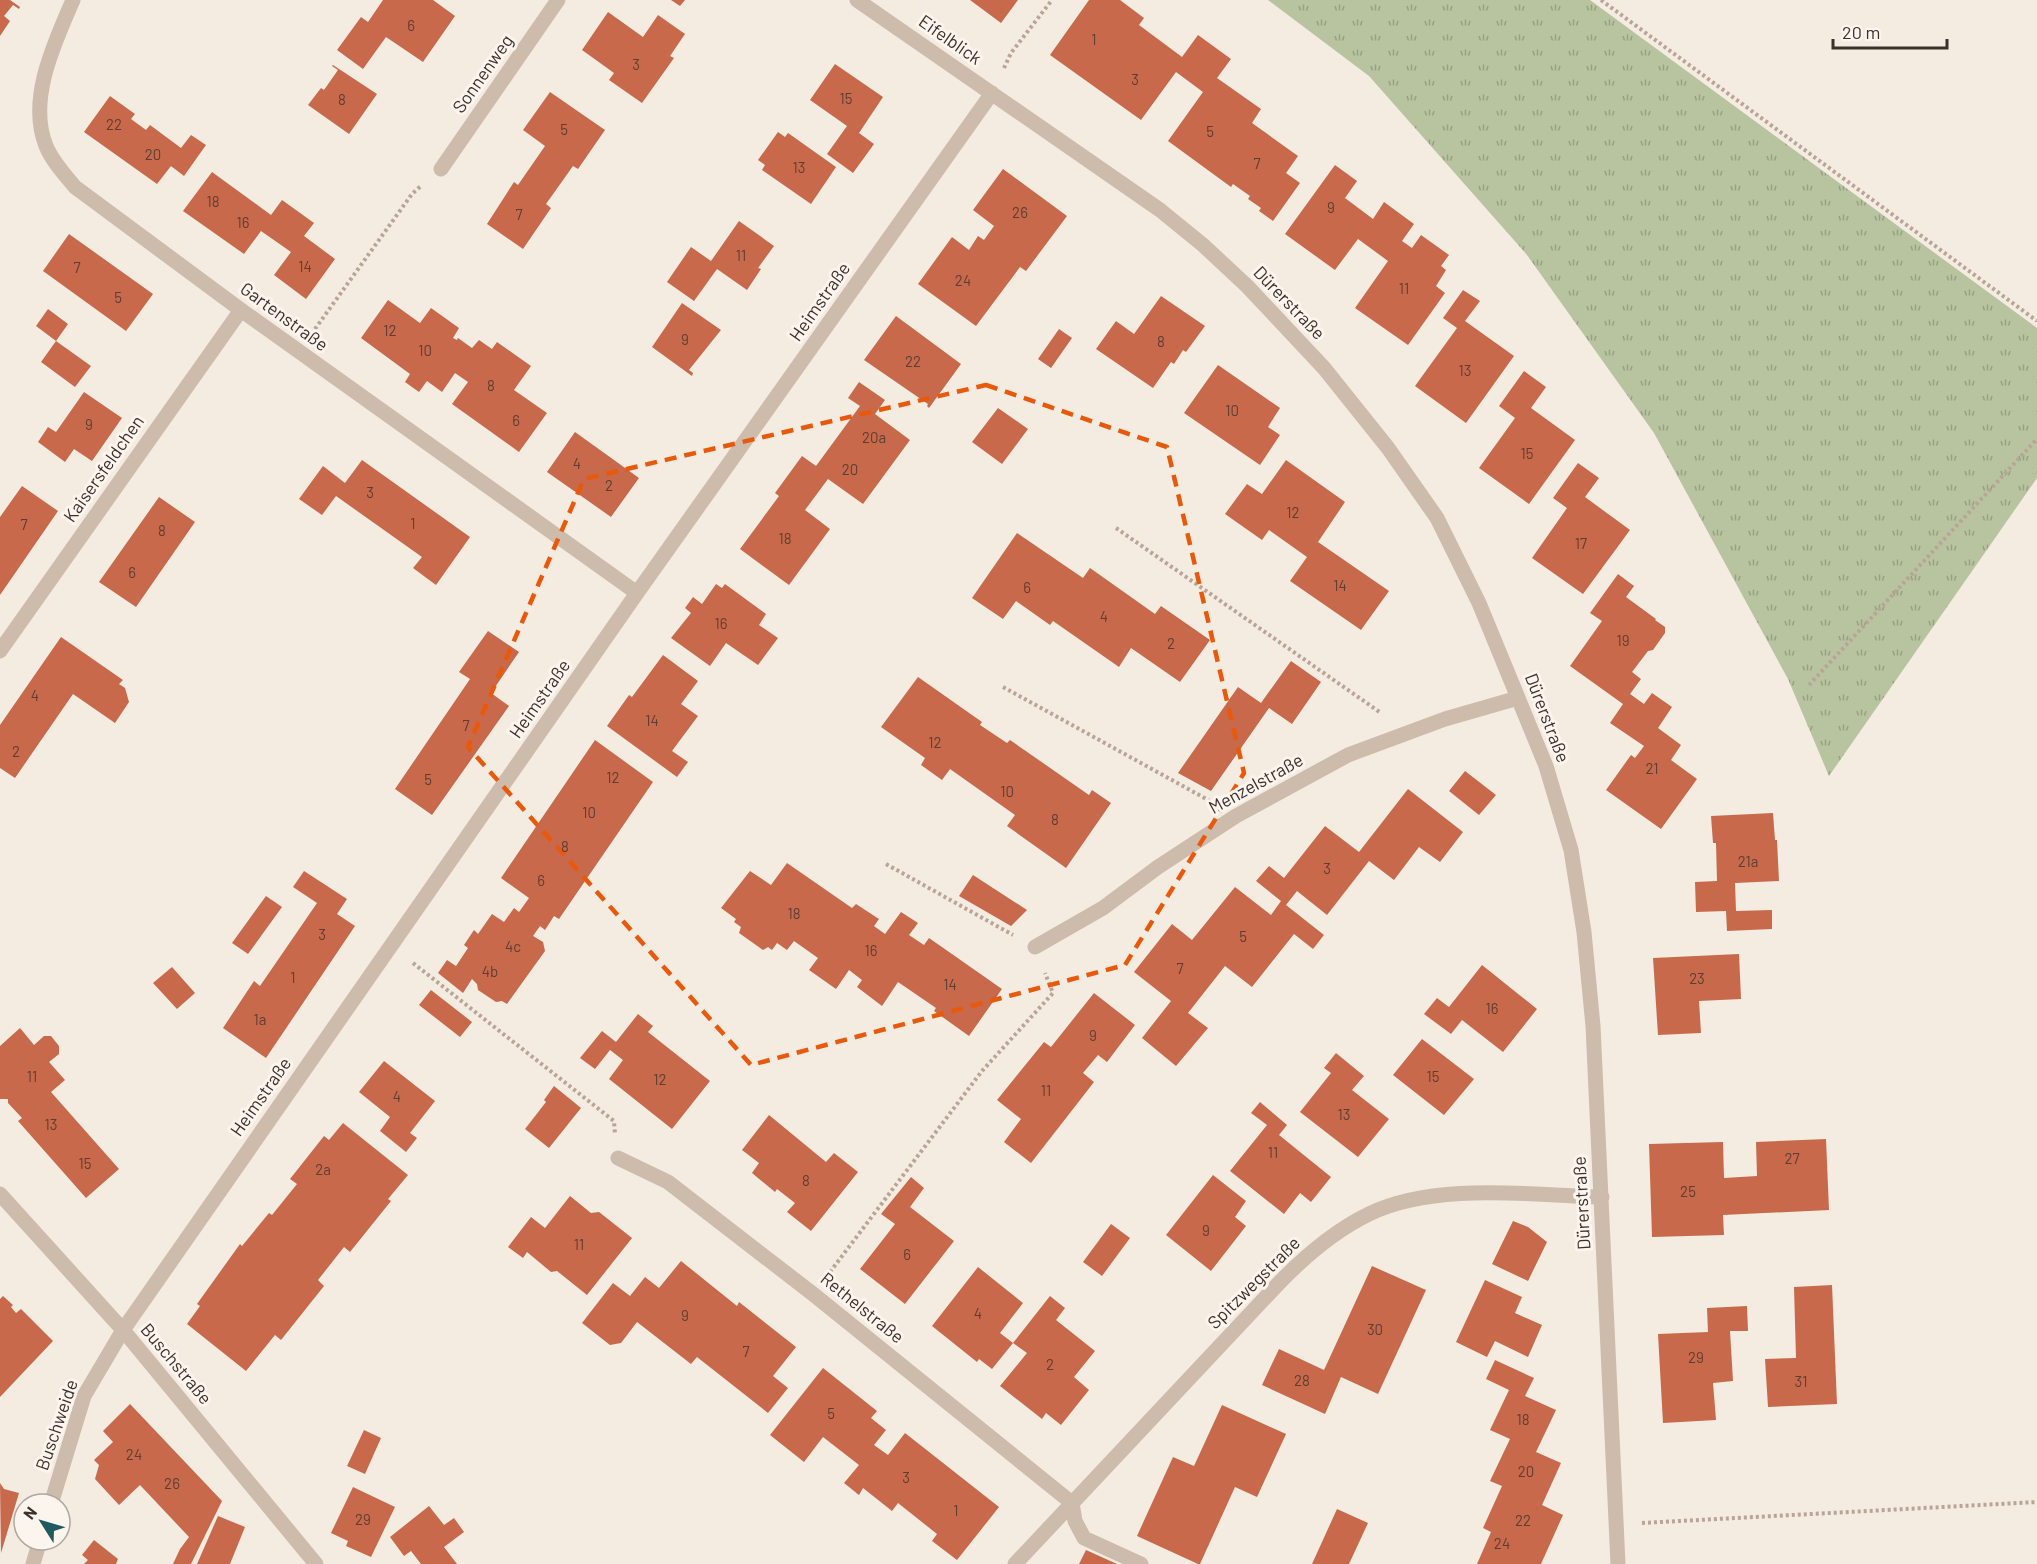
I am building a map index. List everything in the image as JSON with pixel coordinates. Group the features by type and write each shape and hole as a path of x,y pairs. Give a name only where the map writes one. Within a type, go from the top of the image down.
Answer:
{"street":[{"name":"Gartenstraße","path":"73,0 44,74 39,115 46,146 75,187 299,352 638,593"},
{"name":"Sonnenweg","path":"441,169 558,0"},
{"name":"Eifelblick","path":"857,0 992,93"},
{"name":"Heimstraße","path":"123,1330 638,593 992,93"},
{"name":"Dürerstraße","path":"992,93 1160,210 1203,245 1247,286 1324,368 1388,448 1437,518 1479,603 1546,766 1570,850 1584,932 1593,1026 1618,1564"},
{"name":"Kaisersfeldchen","path":"0,651 241,310"},
{"name":"Menzelstraße","path":"1035,947 1103,908 1166,861 1236,816 1348,755 1409,732 1518,698"},
{"name":"Rethelstraße","path":"618,1158 668,1182 813,1294 1072,1503"},
{"name":"Spitzwegstraße","path":"1015,1564 1278,1284 1306,1256 1342,1229 1371,1213 1402,1203 1460,1192 1602,1197"},
{"name":"Buschstraße","path":"0,1194 123,1330 316,1564"},
{"name":"Buschweide","path":"55,1492 84,1396 123,1330"},
{"path":"1072,1503 1075,1521 1084,1538 1140,1564"}],"path":[{"path":"992,93 1011,53 1052,0"},
{"path":"1601,0 2037,321"},
{"path":"299,352 412,194 441,169"},
{"path":"1809,685 2037,439"},
{"path":"1116,528 1409,732"},
{"path":"1003,687 1236,816"},
{"path":"813,1294 982,1071 1053,993 1035,947 886,864"},
{"path":"391,946 614,1121 618,1158"},
{"path":"1616,1524 2037,1502"}],"highlighted area":[{"path":"986,385 1167,447 1244,773 1125,965 751,1065 468,747 584,479"}],"green space":[{"path":"1268,0 1590,0 2037,328 2037,478 1829,776 1788,679 1654,433 1527,255 1369,76"}],"building":[{"path":"0,0 10,0 20,7 19,9 13,5 4,16 10,21 0,36"},
{"path":"383,0 433,0 455,16 423,62 386,37 363,69 337,50 361,17 368,22"},
{"path":"671,0 685,0 680,6"},
{"path":"970,0 1018,0 1001,23"},
{"path":"1089,0 1120,0 1144,18 1139,25 1182,57 1198,35 1231,59 1217,78 1261,109 1252,123 1298,156 1286,173 1300,183 1273,221 1259,211 1261,208 1248,199 1250,196 1233,184 1231,187 1168,141 1203,92 1176,72 1141,120 1050,55"},
{"path":"608,12 643,37 658,15 685,34 670,56 674,58 642,103 609,80 614,73 582,50"},
{"path":"835,64 883,97 859,133 874,144 853,173 827,154 847,126 810,100"},
{"path":"333,65 377,94 349,134 308,105 321,88 324,90 338,70"},
{"path":"550,92 605,130 578,169 573,166 546,204 551,208 523,249 487,224 514,182 518,185 545,146 523,130"},
{"path":"110,96 135,114 131,119 146,130 150,125 181,148 191,135 206,145 184,176 171,166 157,184 84,132"},
{"path":"778,132 785,137 788,133 836,167 811,204 762,170 765,165 758,160"},
{"path":"1335,165 1357,181 1345,198 1373,219 1384,202 1414,224 1402,241 1412,248 1421,235 1449,255 1441,266 1446,270 1436,286 1445,293 1408,345 1355,308 1388,261 1358,239 1335,270 1285,234"},
{"path":"1003,169 1067,216 1026,271 1020,267 976,326 918,284 952,237 969,250 978,236 984,240 994,226 973,210"},
{"path":"212,172 271,215 282,200 314,223 304,236 335,259 306,299 274,275 291,252 261,231 244,254 183,211"},
{"path":"739,221 774,246 758,268 761,269 747,290 717,269 694,301 667,282 691,247 711,261"},
{"path":"69,234 153,294 126,331 43,271"},
{"path":"1463,290 1480,301 1465,321 1514,356 1466,423 1415,386 1457,328 1443,318"},
{"path":"1161,296 1205,326 1186,352 1183,350 1174,364 1171,362 1153,388 1096,349 1116,321 1134,334"},
{"path":"388,300 420,323 431,308 459,328 453,338 457,340 458,338 472,348 479,340 492,349 497,342 531,366 514,390 547,413 519,452 452,404 468,382 455,373 442,392 427,381 419,392 405,382 410,374 361,338"},
{"path":"682,303 721,330 689,370 693,373 692,376 652,347"},
{"path":"48,309 68,324 56,341 36,326"},
{"path":"896,316 961,364 929,408 928,404 864,360"},
{"path":"1059,329 1072,338 1051,368 1038,359"},
{"path":"56,341 91,366 75,387 41,362"},
{"path":"1218,365 1280,408 1268,427 1280,435 1260,465 1184,413"},
{"path":"1524,371 1546,387 1531,408 1575,440 1529,504 1479,468 1515,418 1499,406"},
{"path":"859,382 885,400 875,414 910,440 863,504 828,479 805,510 830,529 789,585 740,549 779,496 775,493 802,456 816,466 860,406 848,398"},
{"path":"84,392 122,418 92,461 74,449 65,462 38,442 48,427 56,432"},
{"path":"998,408 1028,429 1002,464 972,442"},
{"path":"575,432 639,478 611,517 547,472"},
{"path":"362,460 470,537 436,585 413,568 422,557 336,496 322,515 299,499 323,466 345,483"},
{"path":"1286,460 1345,502 1318,542 1389,591 1361,630 1290,581 1307,557 1269,530 1262,540 1225,514 1247,484 1262,494"},
{"path":"1578,463 1599,478 1585,497 1630,530 1583,594 1532,558 1567,508 1553,498"},
{"path":"22,486 58,511 0,595 0,517"},
{"path":"159,497 195,522 136,607 99,582"},
{"path":"1017,533 1083,578 1090,568 1155,614 1161,606 1210,640 1180,682 1131,648 1119,667 1053,621 1050,625 1016,601 1003,619 972,598"},
{"path":"1618,574 1634,586 1626,597 1665,627 1665,633 1653,650 1648,651 1632,672 1641,679 1630,694 1644,704 1652,693 1672,707 1658,728 1681,745 1671,760 1697,779 1661,829 1606,790 1631,755 1635,758 1644,746 1610,723 1623,704 1570,666 1602,621 1590,613"},
{"path":"716,584 722,588 725,584 766,614 759,625 778,638 758,665 726,643 710,666 671,638 691,613 685,608 693,597 702,604"},
{"path":"488,631 519,652 491,693 509,706 432,815 395,789 470,679 459,672"},
{"path":"61,637 123,680 119,684 125,688 129,702 115,723 73,694 15,778 0,768 0,725"},
{"path":"663,655 698,681 681,704 698,716 672,751 688,762 677,777 607,726 629,695 632,697"},
{"path":"1291,661 1321,682 1292,724 1269,708 1211,791 1178,773 1238,687 1261,703"},
{"path":"918,677 982,722 980,725 1007,743 1010,740 1089,795 1092,790 1111,803 1066,868 1007,826 1015,815 950,769 942,780 921,765 925,758 881,727"},
{"path":"595,740 653,782 559,919 554,916 545,930 540,926 533,936 543,942 545,951 507,1004 502,1001 496,1002 478,990 477,984 472,979 463,993 438,973 447,960 456,966 468,948 464,945 474,930 478,934 492,914 504,922 514,908 519,912 529,898 501,878"},
{"path":"1465,771 1496,795 1479,815 1449,791"},
{"path":"1408,789 1463,832 1440,862 1419,847 1394,880 1369,861 1327,915 1297,891 1286,905 1324,935 1313,949 1294,934 1252,987 1225,966 1188,1013 1208,1028 1176,1066 1142,1038 1171,1001 1134,972 1172,924 1192,940 1235,887 1271,915 1281,901 1256,881 1269,866 1284,878 1325,826 1359,852"},
{"path":"1773,813 1779,881 1735,883 1736,911 1772,910 1772,929 1727,931 1726,911 1696,912 1695,882 1717,881 1716,843 1713,843 1711,816"},
{"path":"787,863 852,908 856,904 879,919 874,926 885,934 901,912 918,923 909,935 924,945 929,938 1002,989 969,1036 934,1011 936,1008 898,982 882,1006 857,987 862,980 849,970 836,989 809,970 818,958 794,941 787,950 777,943 772,950 768,947 763,950 739,933 741,927 734,922 736,919 721,908 750,871 771,885"},
{"path":"304,871 347,899 337,914 355,926 266,1058 223,1028 254,981 260,986 317,903 293,887"},
{"path":"973,875 1027,910 1011,926 959,896"},
{"path":"266,896 282,907 248,954 232,943"},
{"path":"1739,954 1741,999 1699,1001 1701,1033 1658,1035 1653,958"},
{"path":"1482,965 1537,1009 1503,1052 1462,1020 1451,1034 1424,1014 1437,998 1449,1007"},
{"path":"172,967 195,993 177,1009 153,983"},
{"path":"431,990 472,1022 460,1037 419,1005"},
{"path":"1094,993 1135,1025 1107,1062 1098,1055 1083,1073 1094,1082 1031,1163 1004,1142 1021,1119 997,1100 1044,1042 1051,1047"},
{"path":"638,1014 653,1026 648,1032 710,1081 672,1129 609,1079 623,1060 610,1050 595,1069 580,1058 602,1031 616,1042"},
{"path":"20,1028 34,1045 44,1036 51,1036 59,1046 59,1054 49,1062 65,1080 51,1092 119,1169 86,1198 18,1121 22,1118 8,1103 8,1099 0,1099 0,1046"},
{"path":"1422,1039 1474,1079 1444,1115 1393,1075"},
{"path":"1336,1053 1364,1076 1352,1090 1389,1119 1358,1157 1300,1112 1331,1073 1324,1068"},
{"path":"384,1061 435,1101 410,1133 417,1138 406,1152 380,1131 390,1117 359,1092"},
{"path":"554,1086 581,1108 549,1148 525,1129 546,1102 544,1100"},
{"path":"1260,1102 1287,1125 1279,1135 1331,1177 1311,1202 1300,1193 1284,1214 1230,1171 1267,1125 1251,1113"},
{"path":"769,1115 826,1162 834,1153 858,1172 811,1231 787,1212 795,1203 777,1189 775,1192 752,1173 759,1163 742,1150"},
{"path":"343,1123 408,1175 388,1199 391,1201 350,1252 344,1247 318,1280 324,1286 281,1340 275,1335 246,1371 187,1324 200,1306 197,1304 240,1244 242,1246 269,1213 272,1215 297,1184 290,1179 324,1136 329,1140"},
{"path":"1826,1139 1829,1210 1723,1215 1724,1235 1652,1237 1649,1144 1723,1142 1724,1178 1757,1176 1756,1142"},
{"path":"1213,1175 1246,1201 1235,1217 1246,1226 1211,1271 1166,1235"},
{"path":"911,1177 924,1188 910,1207 954,1241 905,1304 860,1269 895,1224 881,1214"},
{"path":"570,1196 591,1213 599,1212 632,1238 587,1295 557,1271 551,1272 527,1252 523,1258 508,1247 531,1217 545,1228"},
{"path":"1513,1221 1528,1227 1547,1242 1528,1281 1492,1264"},
{"path":"1111,1224 1130,1238 1102,1276 1083,1262"},
{"path":"681,1261 737,1306 739,1302 796,1347 773,1376 788,1388 768,1413 697,1357 691,1364 637,1322 621,1343 610,1345 582,1323 613,1283 630,1296 645,1277 659,1288"},
{"path":"1372,1266 1426,1290 1378,1394 1341,1377 1325,1414 1262,1385 1279,1349 1324,1370"},
{"path":"978,1267 1023,1303 1000,1333 1013,1343 992,1369 979,1359 977,1362 932,1326"},
{"path":"1485,1280 1522,1297 1515,1313 1542,1325 1528,1357 1495,1341 1487,1357 1456,1342"},
{"path":"1832,1285 1837,1404 1768,1407 1765,1359 1796,1358 1794,1287"},
{"path":"3,1296 13,1305 11,1307 16,1313 21,1309 53,1341 0,1397 0,1299"},
{"path":"1050,1296 1065,1308 1056,1320 1095,1351 1074,1377 1089,1390 1061,1425 1046,1413 1042,1419 1000,1386 1027,1353 1013,1343"},
{"path":"1747,1306 1748,1331 1730,1331 1733,1381 1713,1383 1716,1420 1663,1423 1658,1334 1708,1332 1707,1308"},
{"path":"1495,1360 1534,1378 1525,1396 1556,1410 1536,1452 1561,1463 1542,1505 1563,1515 1541,1564 1477,1564 1491,1532 1483,1528 1502,1486 1490,1481 1510,1439 1490,1430 1509,1390 1486,1379"},
{"path":"823,1368 877,1411 871,1418 886,1430 874,1445 888,1455 905,1433 999,1507 957,1560 932,1541 937,1534 898,1503 892,1511 863,1488 859,1495 844,1483 859,1465 823,1437 804,1462 770,1435"},
{"path":"130,1404 222,1501 191,1564 173,1564 189,1537 140,1485 119,1505 95,1479 99,1465 94,1460 113,1442 103,1431"},
{"path":"1222,1405 1286,1434 1257,1497 1235,1487 1200,1564 1198,1564 1137,1536 1173,1457 1194,1466"},
{"path":"364,1430 381,1438 365,1474 347,1466"},
{"path":"0,1483 4,1489 15,1492 12,1492 12,1516 1,1553"},
{"path":"353,1487 395,1507 371,1557 346,1546 348,1541 331,1533"},
{"path":"429,1506 444,1525 454,1518 464,1532 444,1547 457,1564 421,1564 411,1551 404,1556 390,1537"},
{"path":"1337,1509 1368,1523 1349,1564 1312,1564"},
{"path":"218,1516 245,1527 230,1564 197,1564"},
{"path":"94,1540 118,1559 116,1564 84,1564 88,1560 82,1555"},
{"path":"1086,1550 1117,1564 1079,1564"}]}
